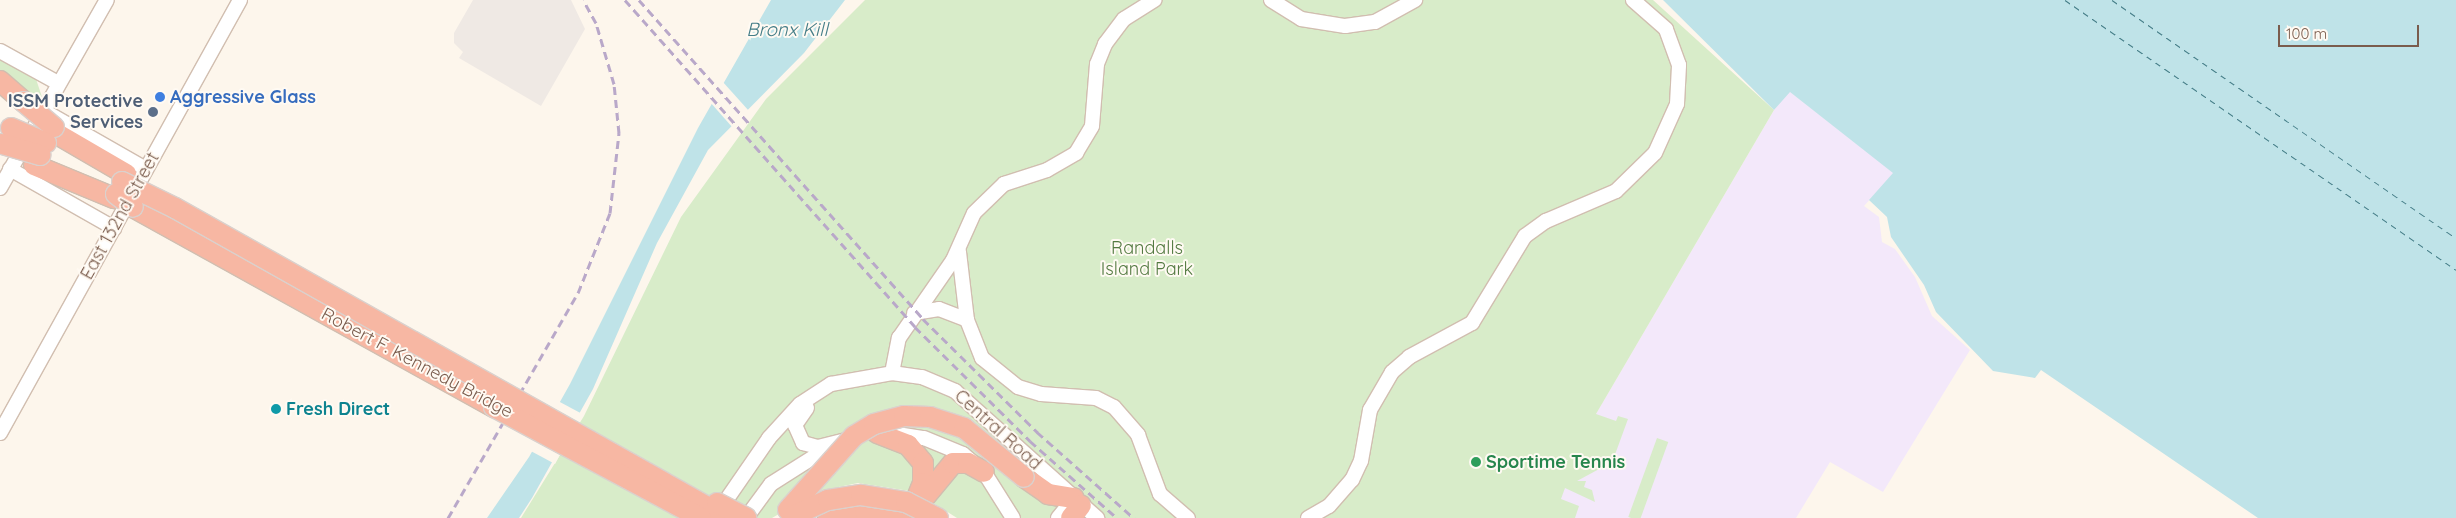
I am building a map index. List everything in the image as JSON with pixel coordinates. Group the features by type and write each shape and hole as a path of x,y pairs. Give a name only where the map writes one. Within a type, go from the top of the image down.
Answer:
{"highway":[{"path":"0,80 8,135"},
{"path":"0,99 8,135"},
{"path":"8,135 45,139 83,149 120,187"},
{"path":"8,135 45,139 120,187"},
{"name":"Robert F. Kennedy Bridge","path":"120,187 133,207 494,407 701,518"},
{"name":"Robert F. Kennedy Bridge","path":"120,187 175,208 662,479 728,518"},
{"path":"494,407 534,435 682,518"},
{"path":"789,516 848,441 874,424 897,418 930,417 956,424 1048,494 1075,507"},
{"path":"877,433 908,445 923,464 923,483 908,517"},
{"path":"908,517 948,466 964,462 984,472"},
{"path":"662,479 746,518"},
{"path":"789,516 828,500 861,495 906,502 938,518"},
{"path":"828,518 874,511 908,517"}],"street":[{"path":"45,139 58,83 107,0"},
{"name":"East 132nd Street","path":"0,433 240,0"},
{"path":"892,373 895,344 914,313 959,251 974,213 995,190 1014,178 1061,164 1083,144 1094,118 1097,64 1105,44 1124,19 1155,0"},
{"path":"1271,0 1302,18 1345,26 1375,22 1415,0"},
{"path":"1308,518 1329,506 1352,480 1361,461 1370,410 1392,372 1409,357 1472,323 1525,236 1546,221 1616,191 1655,153 1677,104 1679,65 1666,29 1634,0"},
{"path":"0,51 58,83"},
{"path":"8,135 45,139 146,169"},
{"path":"0,188 8,135"},
{"path":"8,135 114,228"},
{"path":"959,251 967,320 982,358 1018,387 1041,394 1096,398 1122,413 1138,435 1160,494 1188,518"},
{"path":"914,313 939,309 967,320"},
{"name":"Central Road","path":"714,518 791,412 831,384 892,373 922,377 955,391 1075,507 1097,518"},
{"path":"855,379 810,406 795,425 799,440 807,445 840,442 877,433 934,441 963,454 984,472 1013,518"},
{"path":"746,518 771,484 840,442"},
{"path":"1058,518 1075,507"}],"shaded area":[{"path":"473,0 571,0 585,29 541,106 459,58 463,52 454,43 454,33"},
{"path":"1789,91 1894,173 1864,206 1879,217 1882,242 1895,249 1915,277 1932,316 1970,350 1883,492 1830,462 1796,518 1535,518 1774,110"}],"green space":[{"name":"Randalls Island Park","path":"865,0 1653,0 1774,110 1596,414 1616,421 1618,416 1628,419 1613,460 1605,459 1601,468 1577,481 1586,481 1584,487 1592,490 1595,502 1565,488 1561,499 1579,506 1575,518 957,518 916,492 858,483 819,491 772,518 521,518 584,416 681,217 766,99"},
{"path":"0,59 36,79 42,97 34,106 0,77"},
{"path":"1657,438 1668,442 1641,518 1628,517"}],"water":[{"name":"Bronx Kill","path":"771,0 845,0 804,53 708,150 657,243 593,389 532,498 519,518 487,518 529,457 570,384 698,128"},
{"path":"1663,0 2456,0 2456,518 2258,518 2041,370 2035,378 1993,371 1936,312 1924,285 1891,237 1887,217 1869,200 1893,173 1790,92 1774,110"}],"pier":[{"path":"722,81 749,111 733,128 710,102"},
{"path":"558,401 582,414 555,464 531,451"}],"ferry route":[{"path":"2065,0 2456,270"},
{"path":"2112,0 2456,238"}],"railway":[{"path":"448,518 578,293 610,213 619,133 614,84 596,23 583,0"},
{"path":"625,0 915,327 1030,441 1117,518"},
{"path":"639,0 923,319 1037,432 1134,518"}],"place":[{"name":"Aggressive Glass","path":"160,97"},
{"name":"ISSM Protective Services","path":"153,112"},
{"name":"Fresh Direct","path":"276,409"},
{"name":"Sportime Tennis","path":"1476,462"}]}
